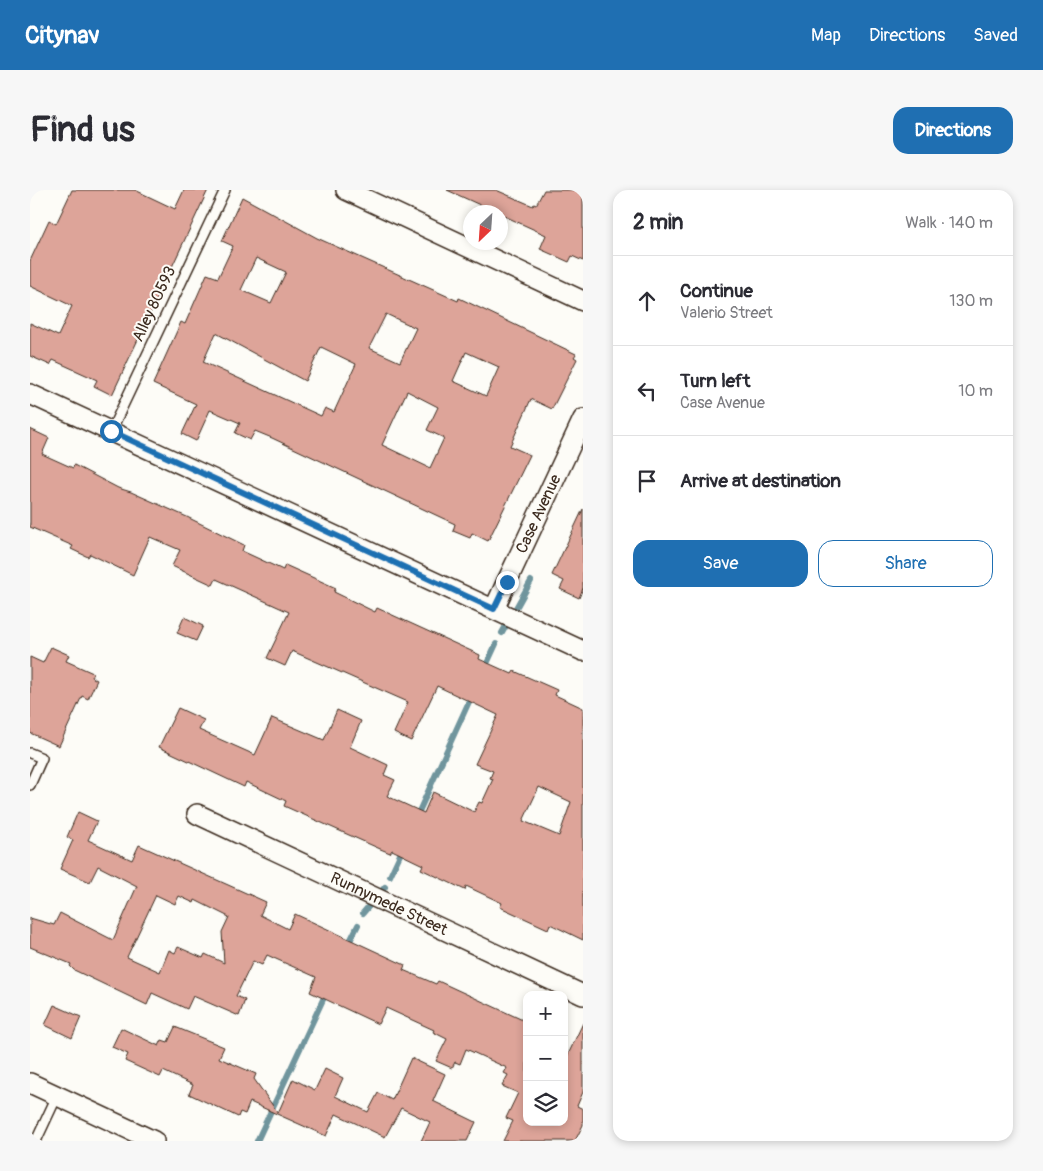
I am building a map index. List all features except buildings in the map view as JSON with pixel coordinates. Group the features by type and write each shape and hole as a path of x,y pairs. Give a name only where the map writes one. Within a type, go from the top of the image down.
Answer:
{"street":[{"path":"352,191 583,301"},
{"path":"30,394 583,651"},
{"name":"Case Avenue","path":"494,609 583,419"},
{"name":"Runnymede Street","path":"197,814 583,995"},
{"path":"30,1083 154,1141"}],"lane":[{"name":"Alley 80593","path":"111,431 225,190"},
{"path":"30,753 42,758 30,784"},
{"path":"36,1141 58,1096"}],"waterway":[{"path":"502,633 531,581"},
{"path":"484,670 496,644"},
{"path":"416,818 472,695"},
{"path":"390,876 403,848"},
{"path":"363,913 385,887"},
{"path":"347,947 358,925"},
{"path":"257,1141 326,993"}],"route":[{"path":"111,431 494,609 507,582"}]}
